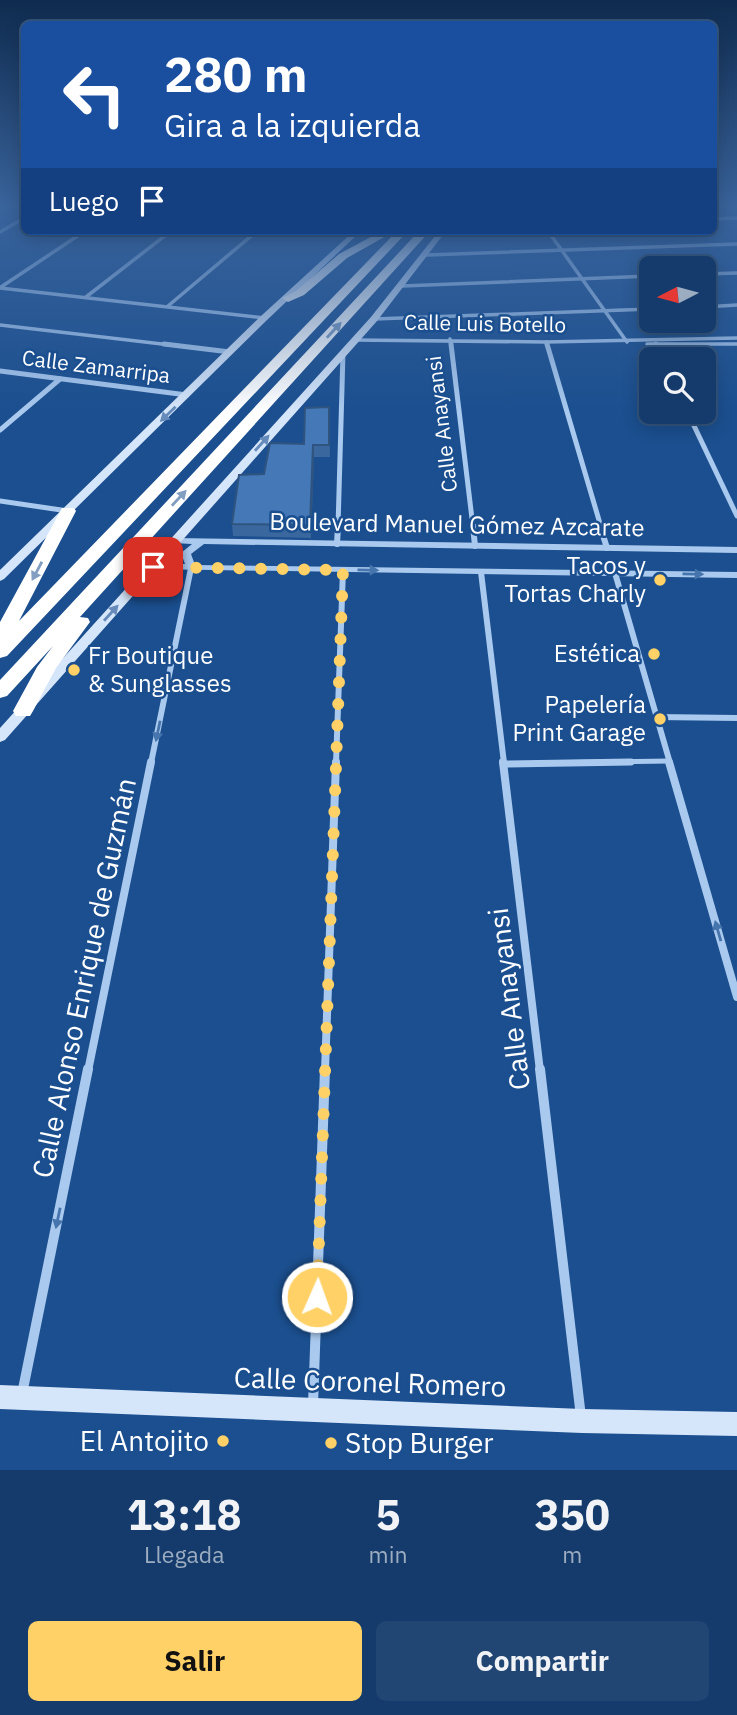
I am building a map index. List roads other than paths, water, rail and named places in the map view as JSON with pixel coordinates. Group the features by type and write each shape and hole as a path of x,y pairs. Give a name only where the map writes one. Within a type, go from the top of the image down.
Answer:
{"highway":[{"path":"288,298 300,293 321,275"},
{"path":"0,652 361,275"},
{"path":"0,692 387,275"},
{"path":"0,640 68,511"},
{"path":"23,711 47,667 153,526"}],"main road":[{"path":"0,577 188,395 264,317 312,275"},
{"path":"0,737 411,275"},
{"name":"Calle Coronel Romero","path":"11,1397 582,1421 737,1424"}],"street":[{"path":"0,288 20,275"},
{"path":"86,297 115,275"},
{"path":"168,306 205,275"},
{"path":"579,275 626,341"},
{"path":"402,286 639,277"},
{"path":"0,288 264,317"},
{"path":"716,306 737,305"},
{"path":"374,319 639,309"},
{"path":"0,325 230,352"},
{"name":"Calle Luis Botello","path":"354,340 546,342 737,338"},
{"name":"Calle Anayansi","path":"450,339 475,546"},
{"name":"Calle Luis Botello","path":"626,341 656,344 737,344"},
{"path":"546,342 607,548"},
{"path":"337,544 343,353"},
{"name":"Calle Zamarripa","path":"0,371 188,395"},
{"path":"0,430 60,379"},
{"path":"694,424 737,516"},
{"path":"0,501 68,511"},
{"name":"Boulevard Manuel Gómez Azcarate","path":"176,541 737,550"},
{"path":"191,568 186,554 201,542"},
{"name":"Boulevard Manuel Gómez Azcarate","path":"153,567 737,575"},
{"name":"Calle Alonso Enrique de Guzmán","path":"11,1397 191,568"},
{"path":"313,1409 343,570"},
{"name":"Calle Anayansi","path":"481,572 582,1421"},
{"path":"615,573 737,997"},
{"path":"656,717 737,718"},
{"path":"503,764 669,761"}],"place":[{"name":"Tacos y Tortas Charly","path":"660,580"},
{"name":"Estética","path":"654,654"},
{"name":"Fr Boutique & Sunglasses","path":"74,670"},
{"name":"Papelería Print Garage","path":"660,719"},
{"name":"El Antojito","path":"223,1441"},
{"name":"Stop Burger","path":"331,1443"}]}
